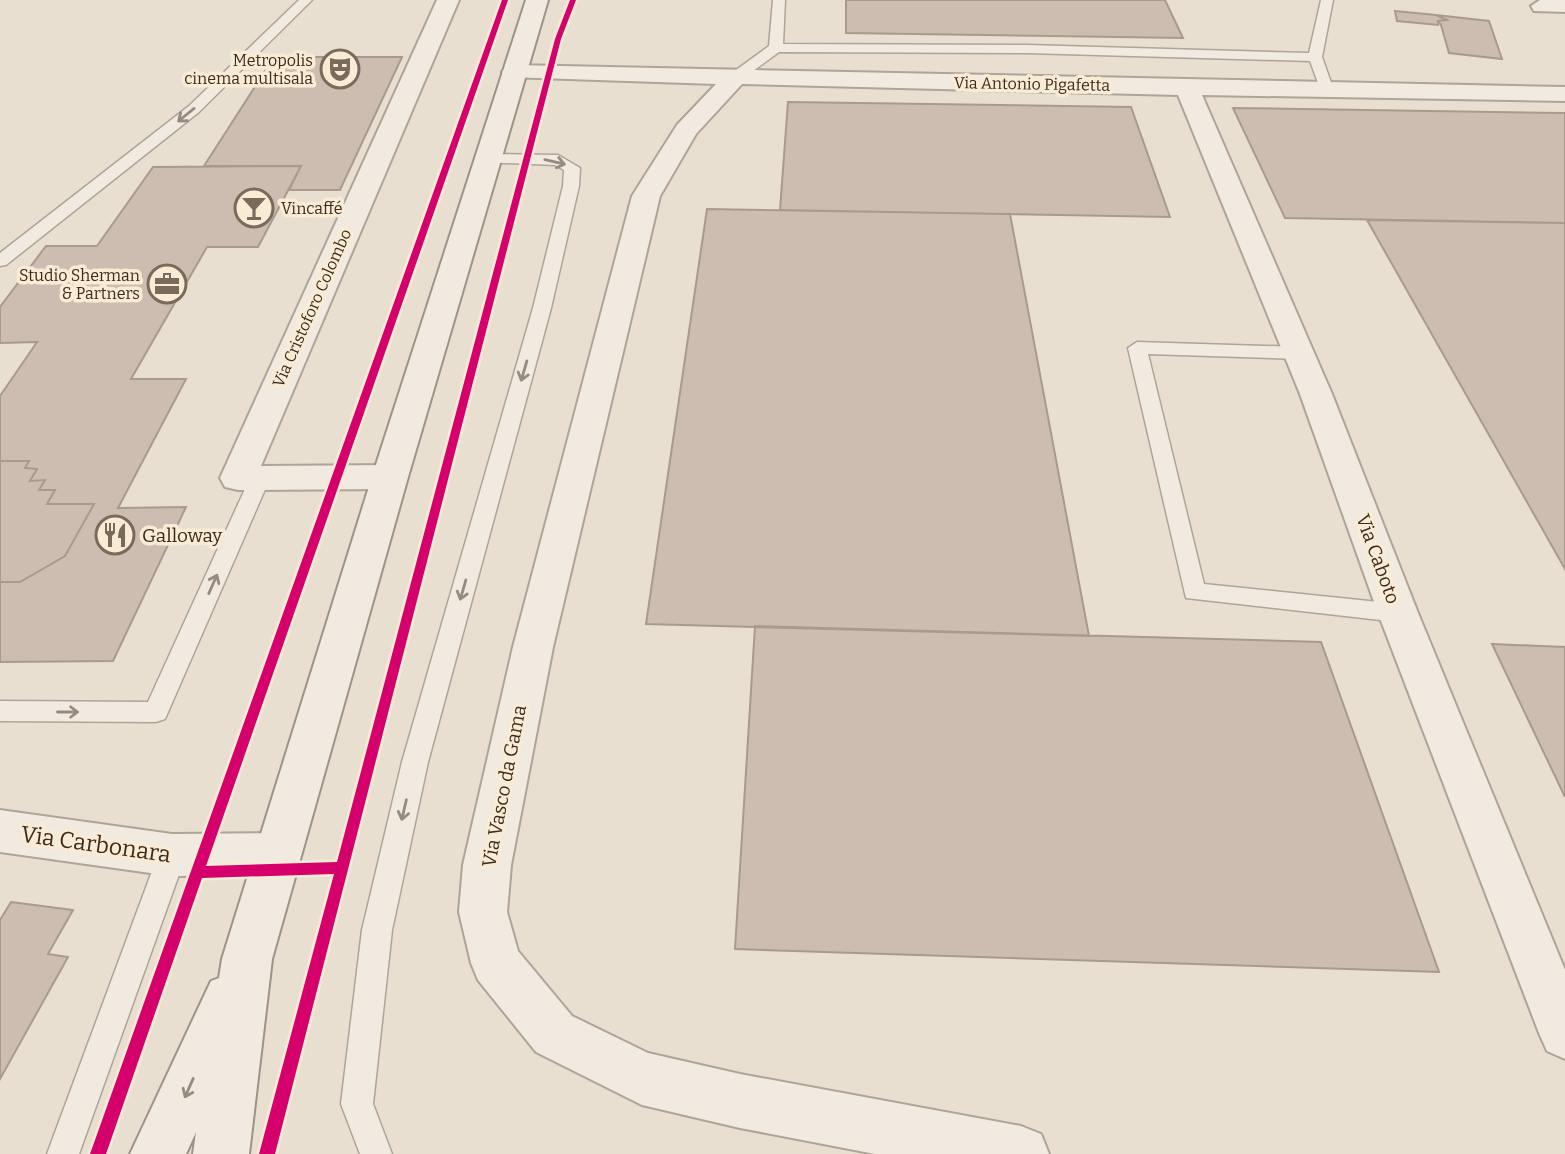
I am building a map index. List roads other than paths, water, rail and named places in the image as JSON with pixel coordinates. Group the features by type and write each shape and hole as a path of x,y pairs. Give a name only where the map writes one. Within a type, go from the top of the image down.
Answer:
{"street":[{"name":"Via Cristoforo Colombo","path":"260,478 238,478 448,0"},
{"path":"221,1154 247,958 390,477 537,0"},
{"path":"1542,6 1565,6"},
{"name":"Via Antonio Pigafetta","path":"514,72 1327,92 1565,94"},
{"name":"Via Vasco da Gama","path":"737,76 686,130 646,196 533,647 487,865 484,912 496,963 554,1034 642,1078 740,1101 1021,1154"},
{"name":"Via Caboto","path":"1187,87 1299,353 1398,614 1565,1033"},
{"path":"260,478 390,477"},
{"name":"Via Carbonara","path":"0,831 172,855 276,854"},
{"path":"158,1154 247,958"}],"lane":[{"path":"0,261 194,109 306,0"},
{"path":"737,76 776,48 779,0"},
{"path":"1327,0 1315,57 1327,92"},
{"name":"Via Antonio Pigafetta","path":"776,48 1027,49 1315,57"},
{"path":"376,1154 357,1104 377,930 415,762 541,308 571,186 572,168 558,160 488,159"},
{"path":"1299,353 1137,348 1194,592 1398,614"},
{"path":"0,711 156,712 260,478"},
{"path":"63,1154 172,855"}],"place":[{"name":"Metropolis cinema multisala","path":"340,69"},
{"name":"Vincaffé","path":"254,208"},
{"name":"Studio Sherman & Partners","path":"167,284"},
{"name":"Galloway","path":"115,535"}]}
